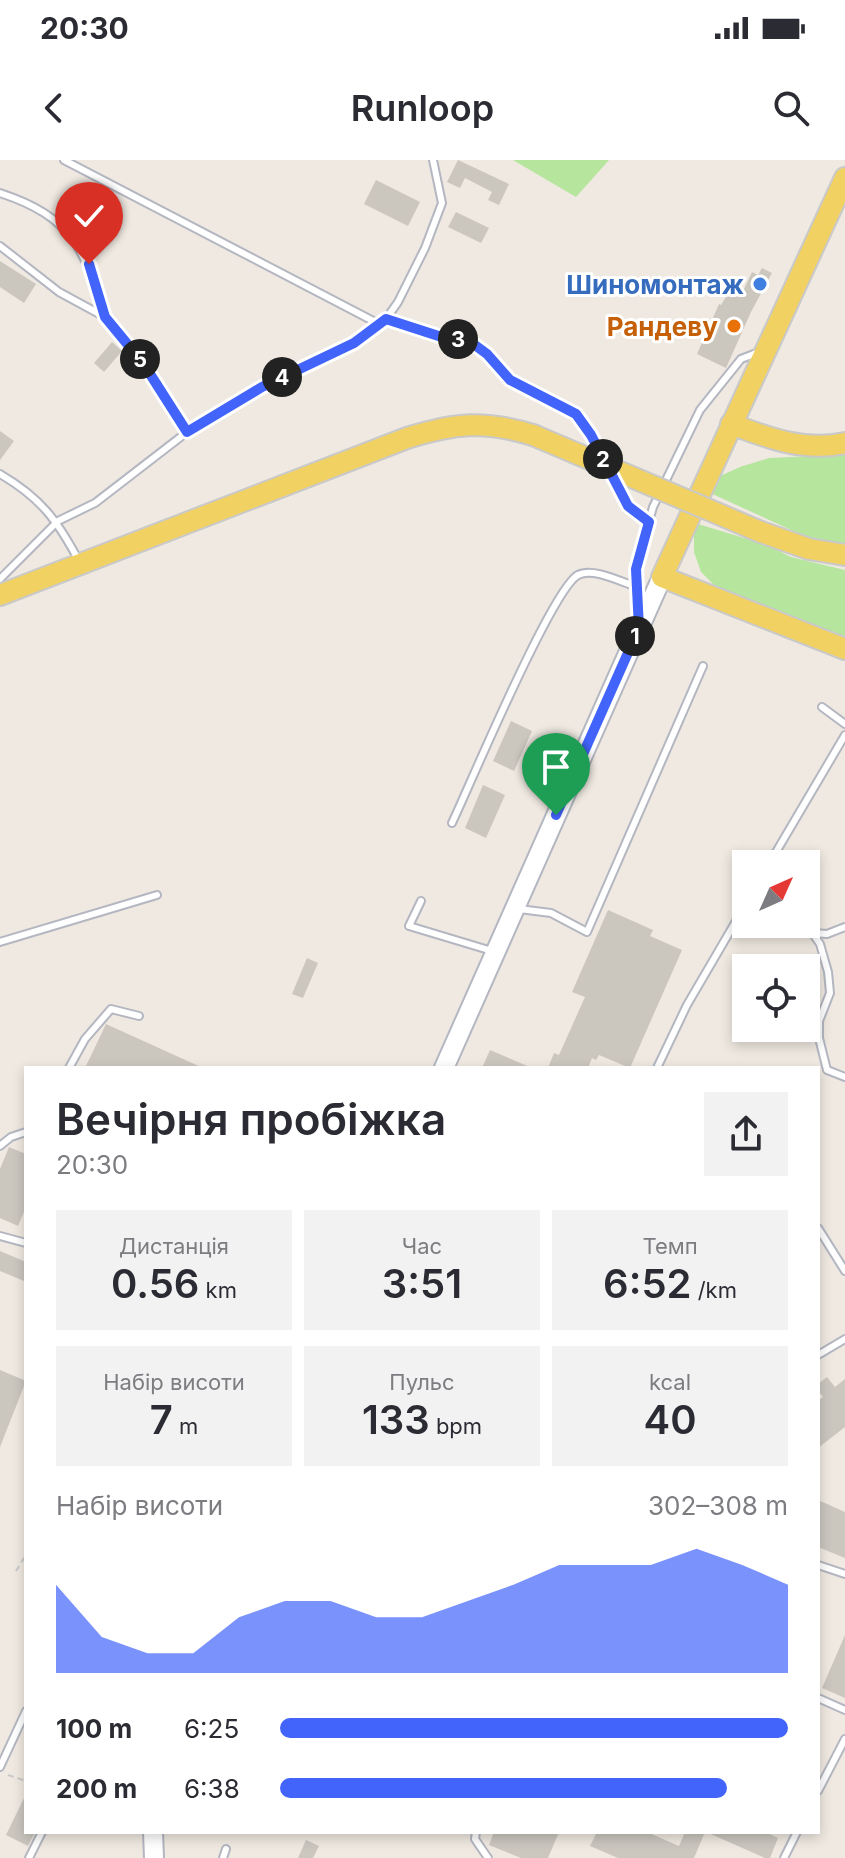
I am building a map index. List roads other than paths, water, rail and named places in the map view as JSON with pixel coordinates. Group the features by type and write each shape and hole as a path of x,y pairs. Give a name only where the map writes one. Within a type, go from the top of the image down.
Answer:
{"main road":[{"path":"445,1066 642,621 845,178"},
{"path":"0,595 407,438 446,426 478,423 505,426 533,435 761,532 809,549 845,555"},
{"path":"731,424 793,444 814,447 845,443"},
{"path":"662,577 845,649"},
{"path":"153,1834 154,1858"}],"lane":[{"path":"64,160 383,321 454,341 464,337"},
{"path":"0,579 58,521 95,503 187,432 262,387 354,343 383,321 398,302 425,248 442,203 433,160"},
{"path":"0,193 15,198 70,232 89,264 105,317"},
{"path":"0,246 59,292 105,317 143,363 187,432"},
{"path":"642,621 636,569 653,507 700,410 741,359 766,349"},
{"path":"0,474 24,488 58,521 80,564"},
{"path":"452,823 538,637 566,587 578,575 593,573 637,587"},
{"path":"515,908 551,913 587,932 703,666"},
{"path":"822,707 845,724"},
{"path":"780,850 845,735"},
{"path":"0,942 157,895"},
{"path":"421,901 409,926 496,952"},
{"path":"820,933 845,927"},
{"path":"658,1066 687,1005 732,928"},
{"path":"817,938 830,993 819,1021 821,1054 827,1070 845,1077"},
{"path":"70,1066 85,1039 111,1009 139,1016"},
{"path":"0,1146 11,1137 24,1133"},
{"path":"820,1231 845,1271"},
{"path":"0,1236 24,1242"},
{"path":"820,1354 845,1339"},
{"path":"820,1566 845,1574"},
{"path":"820,1699 845,1710"},
{"path":"0,1770 24,1716"},
{"path":"820,1787 845,1739"},
{"path":"29,1858 41,1834"},
{"path":"476,1834 475,1839 488,1858"},
{"path":"784,1858 796,1834"},
{"path":"223,1858 226,1849"}],"place":[{"name":"Шиномонтаж","path":"760,284"},
{"name":"Рандеву","path":"734,326"}]}
